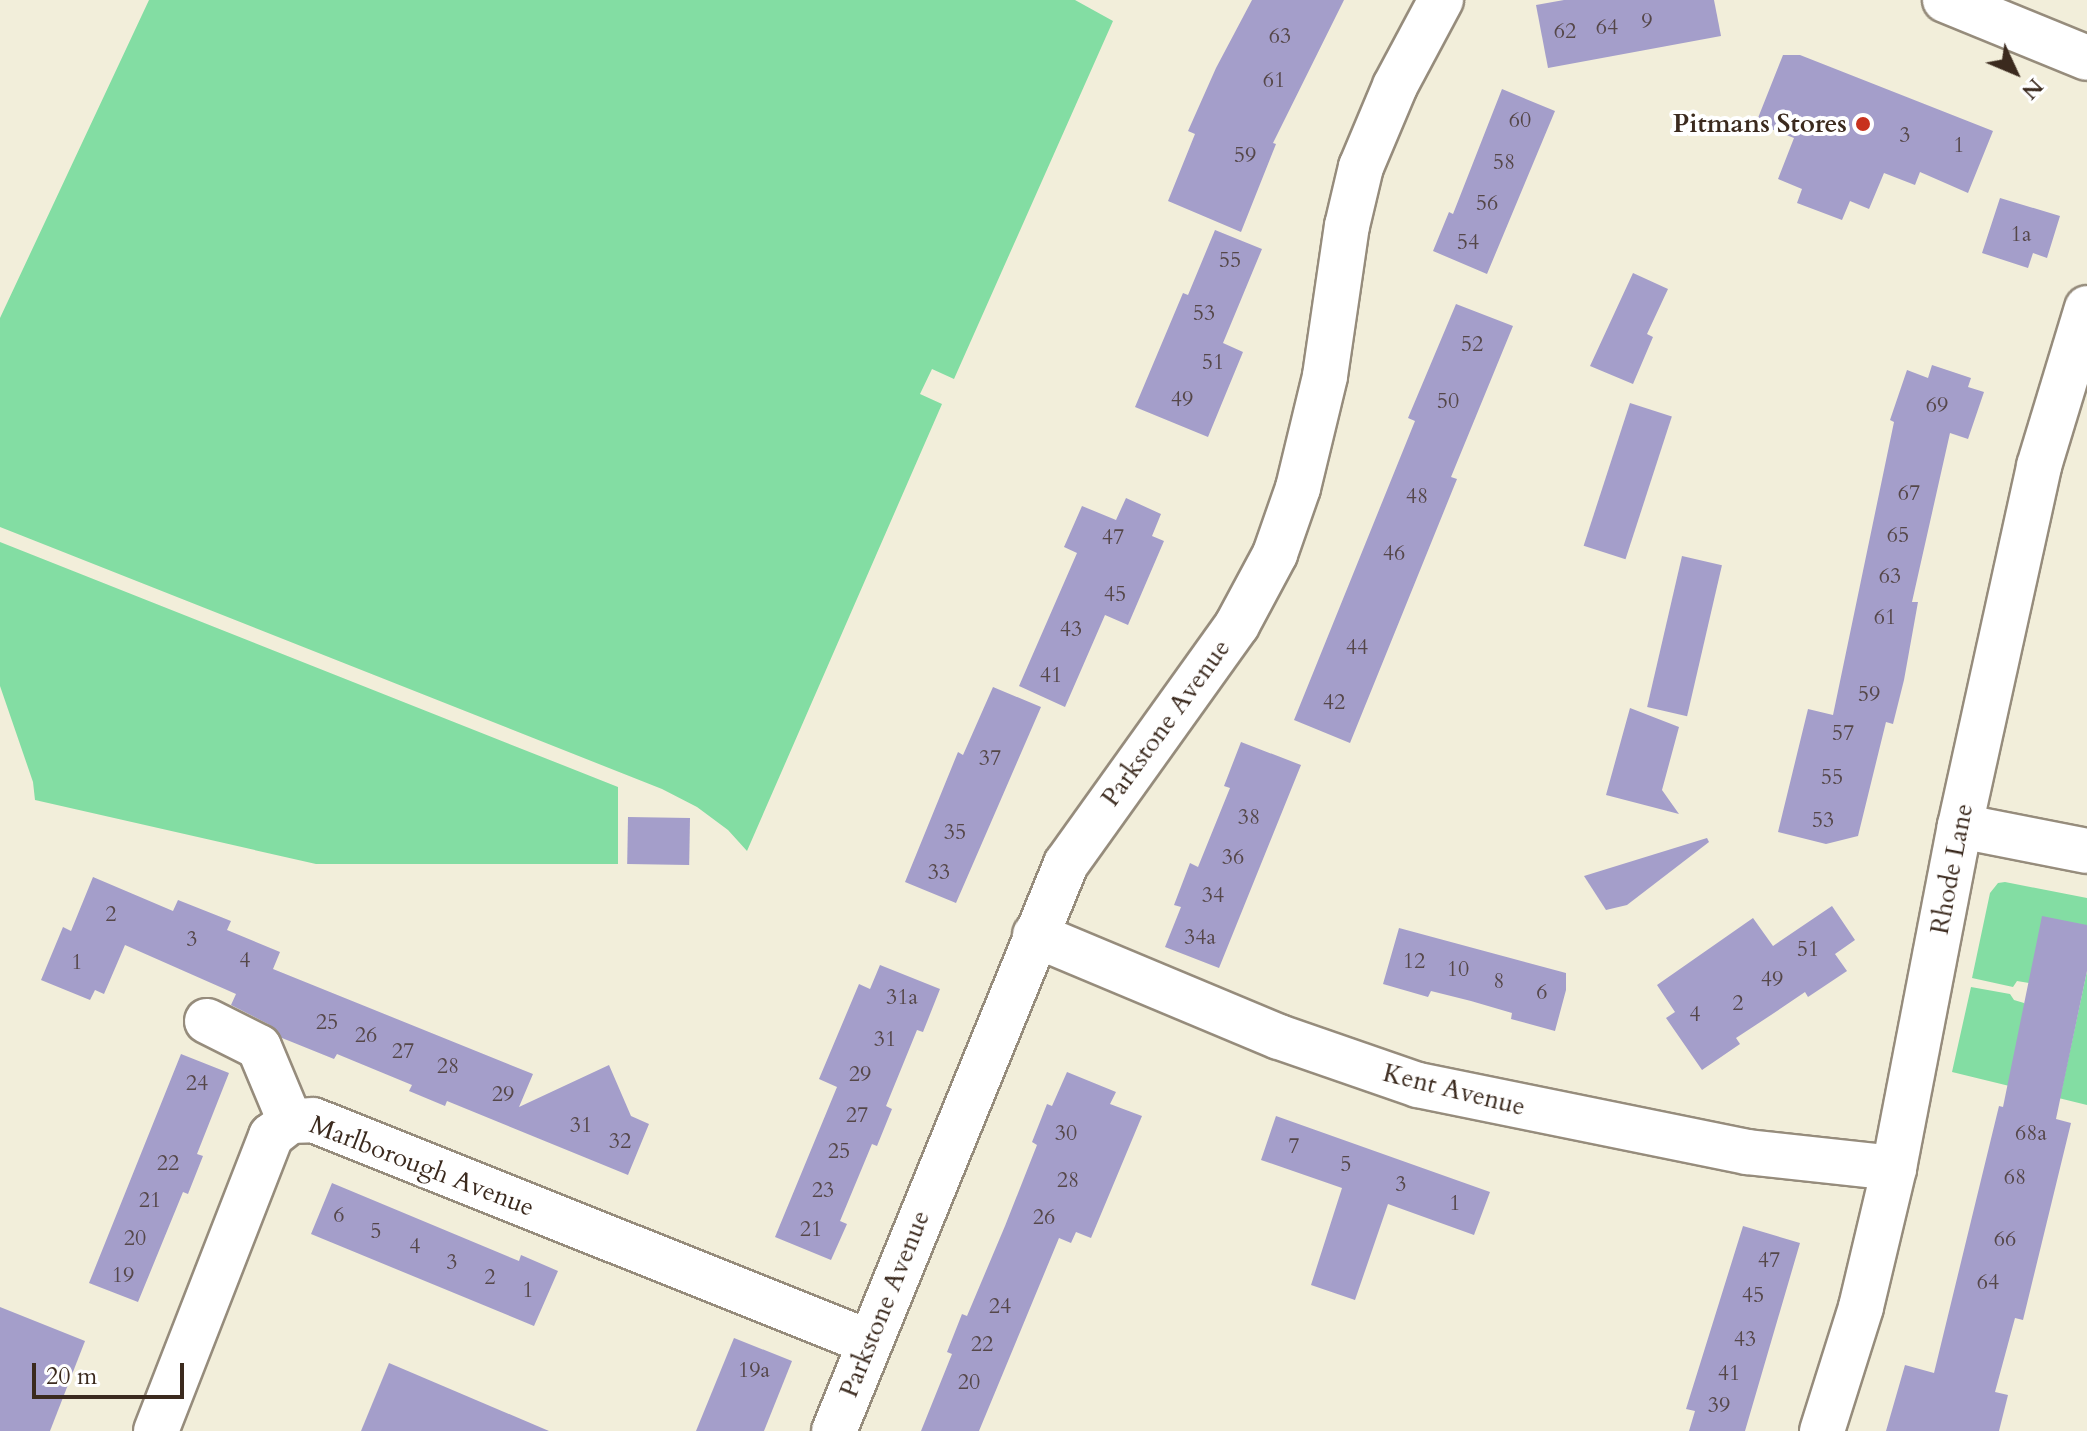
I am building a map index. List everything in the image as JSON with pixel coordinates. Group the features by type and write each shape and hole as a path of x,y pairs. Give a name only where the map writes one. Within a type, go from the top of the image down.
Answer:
{"street":[{"name":"Parkstone Avenue","path":"834,1431 1066,864 1237,625 1275,554 1298,488 1325,376 1347,226 1361,167 1395,86 1441,0"},
{"path":"1945,0 2087,58"},
{"name":"Rhode Lane","path":"1822,1431 1861,1307 1894,1168 1960,826 2039,466 2087,308"},
{"path":"1960,826 2087,851"},
{"name":"Kent Avenue","path":"1035,935 1279,1037 1418,1085 1747,1152 1894,1168"},
{"path":"207,1021 259,1047 290,1121"},
{"name":"Marlborough Avenue","path":"156,1431 271,1136 290,1121 313,1120 869,1342"}],"green space":[{"path":"149,0 1075,0 1113,21 954,379 932,369 920,394 942,404 747,851 728,830 697,807 662,789 0,527 0,318"},
{"path":"0,542 618,787 618,864 316,864 35,800 33,782 0,686"},
{"path":"1998,883 2087,898 2087,925 2029,983 2017,981 2013,987 1972,978 1990,893"},
{"path":"2087,971 2087,1105 1952,1072 1971,987 2010,994 2014,1000 2024,1003 2062,1088"}],"building":[{"path":"1252,0 1344,0 1273,143 1276,144 1241,232 1168,201 1195,134 1188,131 1216,68"},
{"path":"1564,0 1714,0 1721,36 1548,68 1536,5"},
{"path":"1783,55 1800,55 1993,131 1968,193 1920,172 1915,185 1884,173 1869,209 1850,201 1842,220 1797,203 1802,189 1778,179 1794,138 1756,123"},
{"path":"1502,89 1555,111 1487,274 1433,251 1449,212 1453,214"},
{"path":"2000,198 2060,216 2047,258 2033,253 2028,268 1982,253"},
{"path":"1215,230 1262,249 1223,343 1243,352 1208,437 1135,407 1183,293 1188,295"},
{"path":"1633,273 1668,289 1647,334 1653,337 1633,384 1590,366"},
{"path":"1456,304 1513,326 1451,477 1457,479 1350,743 1294,720 1415,421 1408,418"},
{"path":"1932,365 1971,378 1968,387 1984,392 1968,439 1950,433 1912,602 1918,602 1904,680 1893,724 1886,722 1858,836 1826,844 1778,832 1808,709 1833,715 1894,422 1890,420 1907,370 1928,378"},
{"path":"1630,403 1672,417 1625,559 1584,546"},
{"path":"1126,498 1161,514 1152,536 1164,541 1128,625 1105,615 1065,707 1019,686 1077,553 1064,547 1082,506 1116,520"},
{"path":"1682,556 1722,565 1687,716 1647,707"},
{"path":"993,687 1041,707 956,903 905,882 958,752 963,755"},
{"path":"1630,708 1679,727 1662,790 1679,814 1606,795"},
{"path":"1241,742 1301,765 1219,968 1165,947 1181,907 1174,905 1190,863 1198,867 1230,788 1224,786"},
{"path":"628,817 690,818 689,865 627,864"},
{"path":"1707,838 1709,842 1627,905 1606,910 1584,876"},
{"path":"93,877 173,911 178,900 231,921 227,930 280,952 273,969 533,1074 519,1107 609,1065 631,1116 649,1124 628,1175 447,1101 445,1106 409,1091 412,1085 337,1054 334,1059 282,1038 270,1025 231,1005 236,994 125,945 104,994 95,990 90,1000 41,980 63,927 71,931"},
{"path":"1832,906 1855,940 1835,954 1847,971 1808,997 1805,992 1736,1038 1740,1044 1702,1070 1666,1018 1675,1012 1657,985 1753,918 1773,946"},
{"path":"2042,916 2087,925 2087,971 2056,1119 2071,1123 2023,1320 2015,1318 1995,1392 2008,1395 1999,1431 1886,1431 1905,1365 1934,1373 1999,1106 2003,1107"},
{"path":"1399,928 1566,973 1566,990 1555,1031 1511,1019 1512,1013 1471,1001 1431,991 1428,997 1383,984"},
{"path":"880,965 940,989 923,1032 917,1030 886,1106 892,1109 877,1146 872,1144 840,1221 847,1224 831,1260 775,1237 837,1087 819,1079 859,984 870,989"},
{"path":"181,1054 229,1073 197,1154 203,1156 188,1194 183,1192 138,1302 89,1283"},
{"path":"1067,1072 1116,1092 1110,1104 1142,1116 1091,1238 1076,1232 1071,1243 1059,1238 979,1431 921,1431 952,1354 947,1352 962,1314 967,1316 1037,1145 1032,1142 1047,1104 1052,1106"},
{"path":"1276,1116 1490,1192 1474,1235 1388,1204 1355,1300 1311,1285 1342,1188 1261,1160"},
{"path":"332,1183 519,1261 521,1255 558,1271 534,1326 311,1234"},
{"path":"1743,1226 1800,1243 1745,1431 1689,1431 1695,1411 1686,1409"},
{"path":"0,1307 85,1341 50,1431 0,1431"},
{"path":"734,1338 792,1361 764,1431 696,1431"},
{"path":"389,1363 549,1431 361,1431"}],"place":[{"name":"Pitmans Stores","path":"1863,124"}]}
